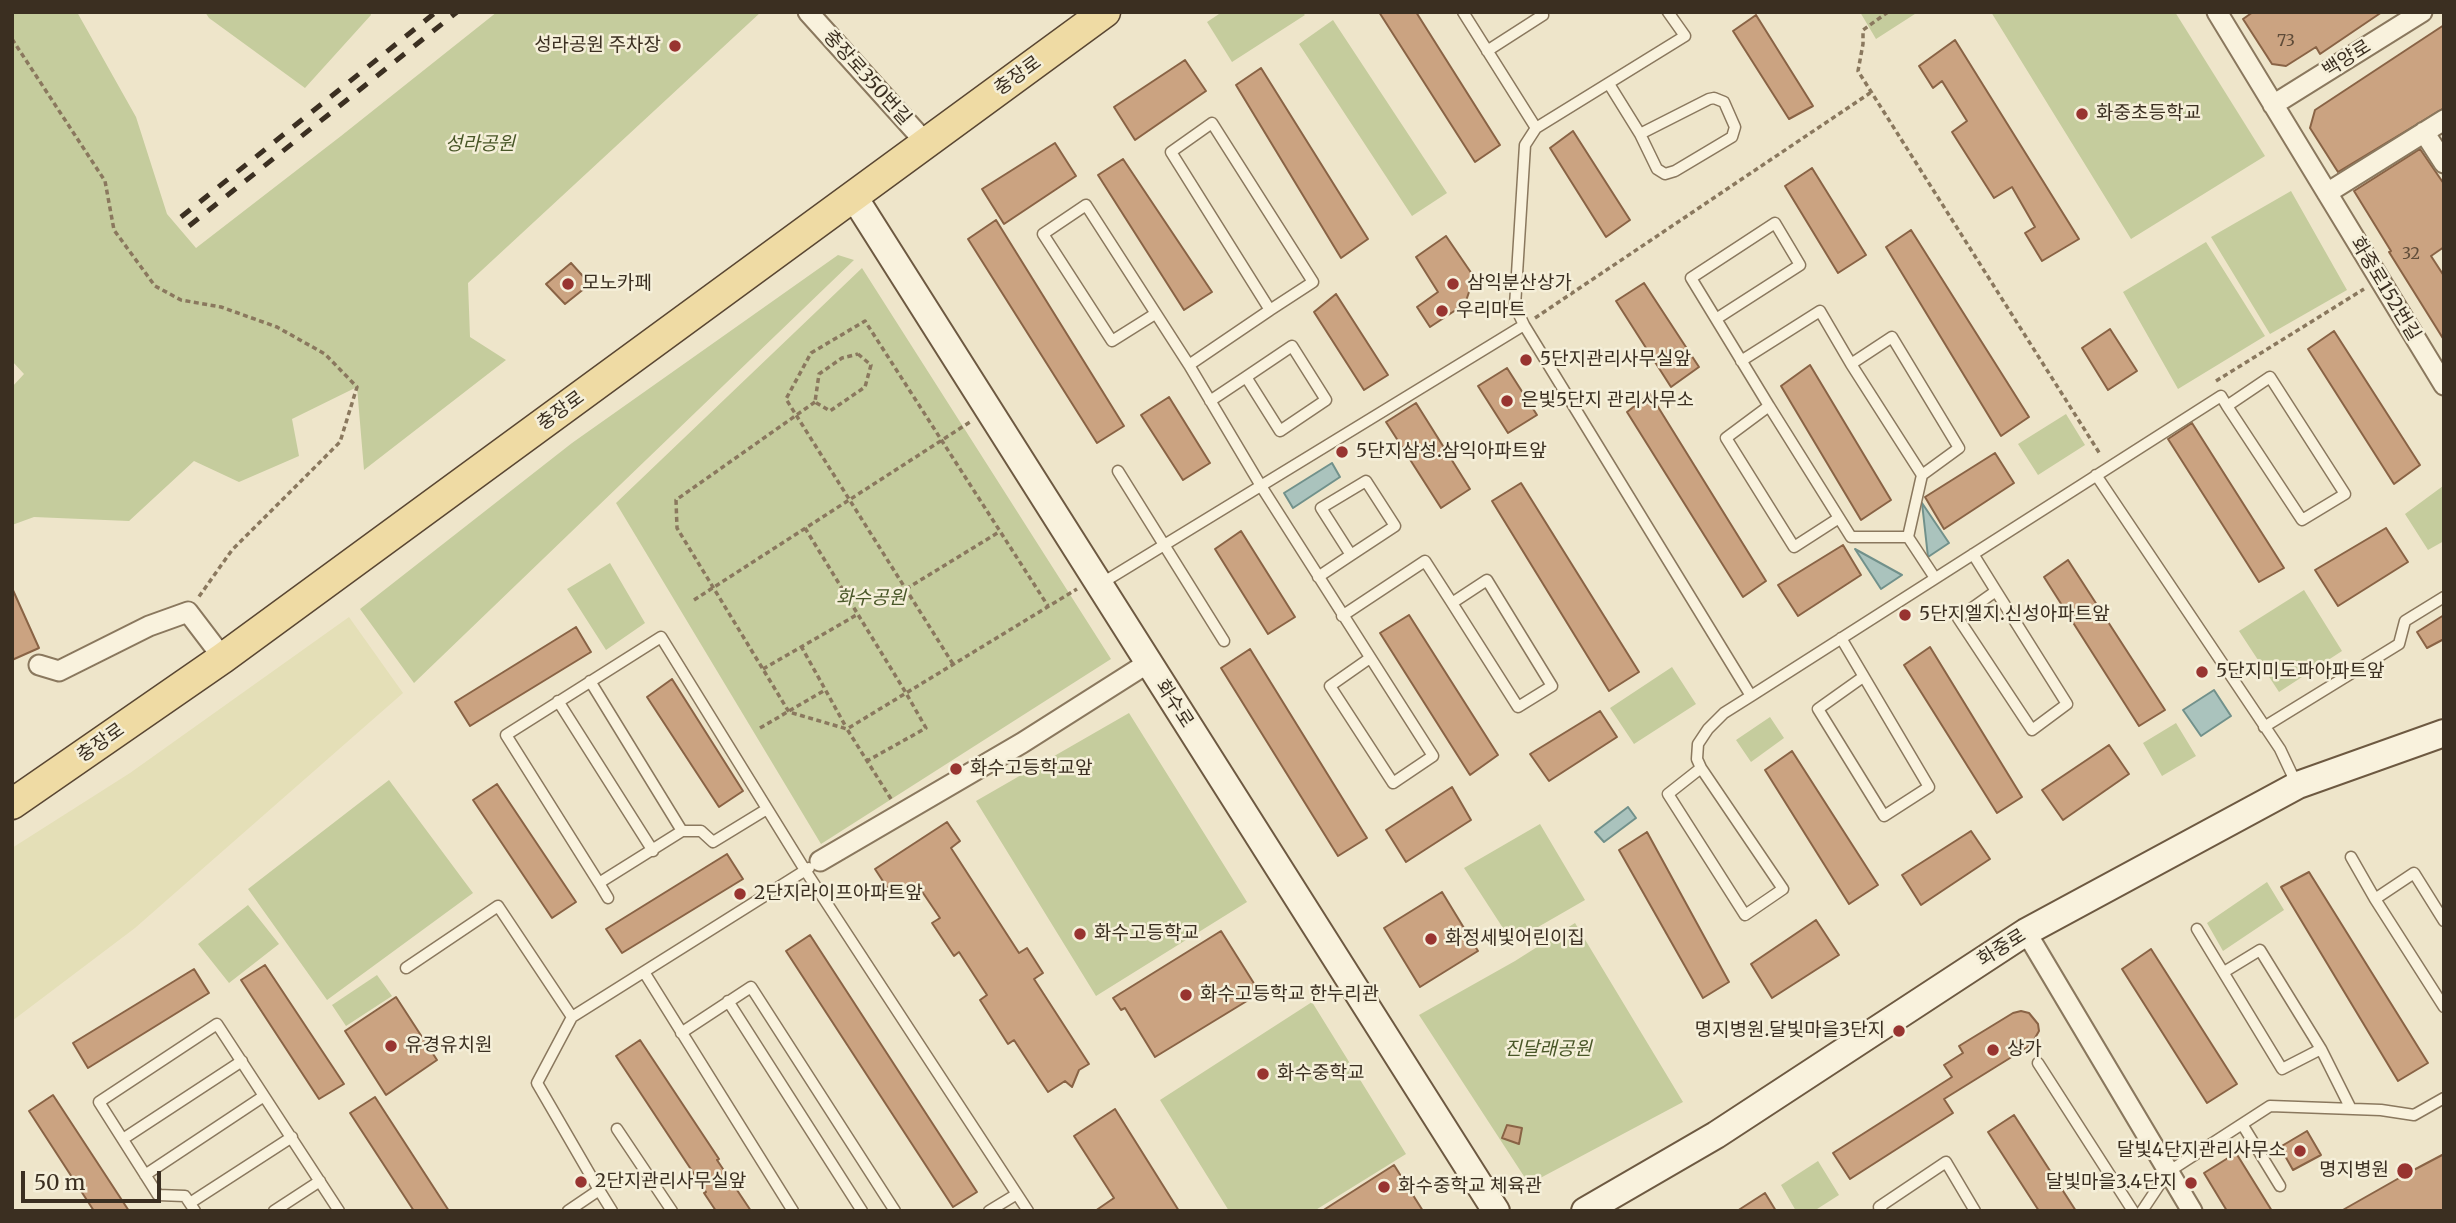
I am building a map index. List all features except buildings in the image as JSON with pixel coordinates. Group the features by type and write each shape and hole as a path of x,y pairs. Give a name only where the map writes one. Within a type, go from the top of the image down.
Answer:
{"main road":[{"name":"충장로","path":"12,804 223,658 1105,12"}],"street":[{"name":"충장로350번길","path":"808,12 926,143"},
{"name":"백양로","path":"2273,105 2422,12"},
{"name":"화중로152번길","path":"2223,14 2273,105 2444,385"},
{"path":"2327,193 2444,120"},
{"path":"2424,132 2444,163"},
{"name":"화수로","path":"854,197 1087,587 1148,663 1496,1211"},
{"path":"39,665 59,671 149,626 188,612 223,658"},
{"path":"812,866 1022,743 1148,663"},
{"name":"화중로","path":"1585,1211 1716,1135 2026,932 2298,785 2444,733"},
{"path":"2026,932 2192,1211"}],"lane":[{"path":"1462,12 1536,128"},
{"path":"1487,51 1543,15 1542,12"},
{"path":"1668,12 1685,36 1536,128 1525,145 1515,306 1524,326 1751,696"},
{"path":"1609,84 1640,134 1657,169 1665,174 1675,171 1732,137 1735,127 1724,102 1720,99 1709,99 1640,134"},
{"path":"1189,365 1313,282 1212,123 1171,152 1270,310"},
{"path":"1155,314 1112,341 1043,234 1086,205 1189,365 1342,616 1370,658 1433,756 1393,783 1330,686 1370,658"},
{"path":"1716,319 1800,265 1775,223 1691,278 1741,361 1851,537 1908,537"},
{"path":"1741,361 1820,311 1922,475"},
{"path":"1087,587 1164,545 1524,326"},
{"path":"1851,364 1892,337 1959,448 1922,475 1908,537 1935,578"},
{"path":"1210,401 1292,346 1326,400 1280,431 1246,377"},
{"path":"1702,768 1668,794 1745,915 1783,890 1697,759 1698,744 1708,729 1724,713 2221,396 2302,520 2345,494 2270,377 2227,405"},
{"path":"1769,406 1726,438 1787,536 1794,547 1839,518"},
{"path":"1118,471 1224,641"},
{"path":"2096,475 2280,749 2298,785"},
{"path":"1318,577 1395,526 1366,481 1321,508 1351,555"},
{"path":"1973,554 2067,705 2032,730 1958,618 1996,591"},
{"path":"1342,616 1425,561 1518,707 1552,686 1487,580 1452,603"},
{"path":"2264,727 2399,644 2405,621 2444,597"},
{"path":"608,898 506,735 660,637 767,809 812,866 1028,1211"},
{"path":"1841,638 1929,787 1884,816 1818,709 1863,677"},
{"path":"590,681 682,831"},
{"path":"558,701 653,851"},
{"path":"599,883 682,831 701,831 712,842 767,809"},
{"path":"2351,857 2375,900 2444,1007"},
{"path":"612,1211 537,1083 572,1017 812,866"},
{"path":"2375,900 2414,873 2444,921"},
{"path":"406,968 498,906 572,1017"},
{"path":"2197,929 2282,1069 2321,1048"},
{"path":"2224,972 2260,950 2321,1048 2351,1109"},
{"path":"643,972 793,1211"},
{"path":"681,1033 751,987 895,1211"},
{"path":"728,1001 862,1211"},
{"path":"292,1137 192,1207 185,1196 158,1195 99,1101 218,1024 264,1096 292,1137 340,1211"},
{"path":"123,1139 242,1061"},
{"path":"2038,1063 2133,1211"},
{"path":"145,1175 264,1096"},
{"path":"2142,1211 2168,1172 2270,1106 2413,1115 2444,1098"},
{"path":"2242,1124 2280,1186"},
{"path":"617,1129 672,1211"},
{"path":"1882,1211 1880,1207 1946,1162 1975,1211"},
{"path":"274,1211 320,1181"},
{"path":"568,1211 599,1190"},
{"path":"989,1211 1017,1194"}],"path":[{"path":"1888,12 1863,30 1858,71 2099,455 2110,448"},
{"path":"12,39 105,181 114,230 155,286 181,300 221,306 277,327 325,354 357,387 340,442 232,550 188,612"},
{"path":"1524,326 1870,93"},
{"path":"2216,381 2365,287"},
{"path":"953,664 786,399 811,353 865,321 1048,606"},
{"path":"815,402 830,411 865,387 872,365 858,354 842,358 819,374 815,402 677,500 677,528 789,712 848,729 1048,606 1087,587"},
{"path":"694,600 970,422"},
{"path":"805,528 926,728 867,761"},
{"path":"906,589 1000,531"},
{"path":"763,669 858,614"},
{"path":"802,646 825,690 901,815"},
{"path":"760,728 825,690"}],"shaded area":[{"path":"349,617 403,693 135,928 12,1021 12,848 130,773"}],"green space":[{"name":"성라공원","path":"12,12 77,12 136,117 167,214 196,248 497,12 761,12 468,283 470,337 506,360 364,470 357,387 292,419 299,456 239,482 194,461 129,521 34,517 12,525 12,387 24,374 12,361"},
{"path":"205,12 370,12 371,15 305,88 209,18"},
{"path":"1222,12 1302,12 1305,15 1232,62 1207,22"},
{"path":"1860,12 1918,12 1876,39"},
{"path":"1991,12 2175,12 2265,156 2131,239"},
{"path":"1333,20 1447,193 1412,216 1299,44"},
{"path":"2291,191 2347,290 2270,334 2211,237"},
{"path":"2206,242 2265,336 2178,389 2123,292"},
{"path":"838,255 854,260 414,683 360,609 572,443"},
{"name":"화수공원","path":"862,268 1111,659 821,844 616,503"},
{"path":"2066,414 2085,445 2038,475 2018,444"},
{"path":"2443,486 2444,541 2428,550 2405,514"},
{"path":"610,563 645,623 606,650 567,589"},
{"path":"2304,590 2342,651 2279,692 2239,631"},
{"path":"1672,667 1696,704 1634,744 1610,708"},
{"path":"1129,713 1247,902 1096,996 976,801"},
{"path":"1770,717 1784,738 1751,762 1736,740"},
{"path":"2176,723 2196,756 2162,776 2143,743"},
{"path":"389,780 473,893 327,1000 248,889"},
{"path":"1540,824 1585,900 1512,942 1464,868"},
{"path":"2267,882 2284,910 2223,951 2207,923"},
{"path":"248,905 279,944 229,983 198,944"},
{"name":"진달래공원","path":"1575,923 1683,1102 1529,1184 1419,1015 1515,961"},
{"path":"377,975 392,996 346,1026 332,1005"},
{"path":"1312,1002 1406,1154 1314,1211 1229,1211 1160,1100"},
{"path":"1818,1161 1839,1195 1814,1211 1796,1211 1781,1185"}],"water":[{"path":"1332,463 1340,477 1293,508 1284,493"},
{"path":"1922,503 1949,543 1928,557"},
{"path":"1855,549 1902,575 1881,589"},
{"path":"2214,690 2231,716 2201,736 2183,710"},
{"path":"1628,807 1636,818 1604,842 1595,832"}],"railway":[{"path":"181,217 436,12"},
{"path":"189,226 457,12"}],"place":[{"name":"성라공원 주차장","path":"675,46"},
{"name":"화중초등학교","path":"2082,114"},
{"name":"모노카페","path":"568,284"},
{"name":"삼익분산상가","path":"1453,284"},
{"name":"우리마트","path":"1442,311"},
{"name":"5단지관리사무실앞","path":"1526,360"},
{"name":"은빛5단지 관리사무소","path":"1507,401"},
{"name":"5단지삼성.삼익아파트앞","path":"1342,452"},
{"name":"5단지엘지.신성아파트앞","path":"1905,615"},
{"name":"5단지미도파아파트앞","path":"2202,672"},
{"name":"화수고등학교앞","path":"956,769"},
{"name":"2단지라이프아파트앞","path":"740,894"},
{"name":"화수고등학교","path":"1080,934"},
{"name":"화정세빛어린이집","path":"1431,939"},
{"name":"화수고등학교 한누리관","path":"1186,995"},
{"name":"명지병원.달빛마을3단지","path":"1899,1031"},
{"name":"유경유치원","path":"391,1046"},
{"name":"상가","path":"1993,1050"},
{"name":"화수중학교","path":"1263,1074"},
{"name":"달빛4단지관리사무소","path":"2300,1151"},
{"name":"명지병원","path":"2405,1171"},
{"name":"2단지관리사무실앞","path":"581,1182"},
{"name":"달빛마을3.4단지","path":"2191,1183"},
{"name":"화수중학교 체육관","path":"1384,1187"}]}
